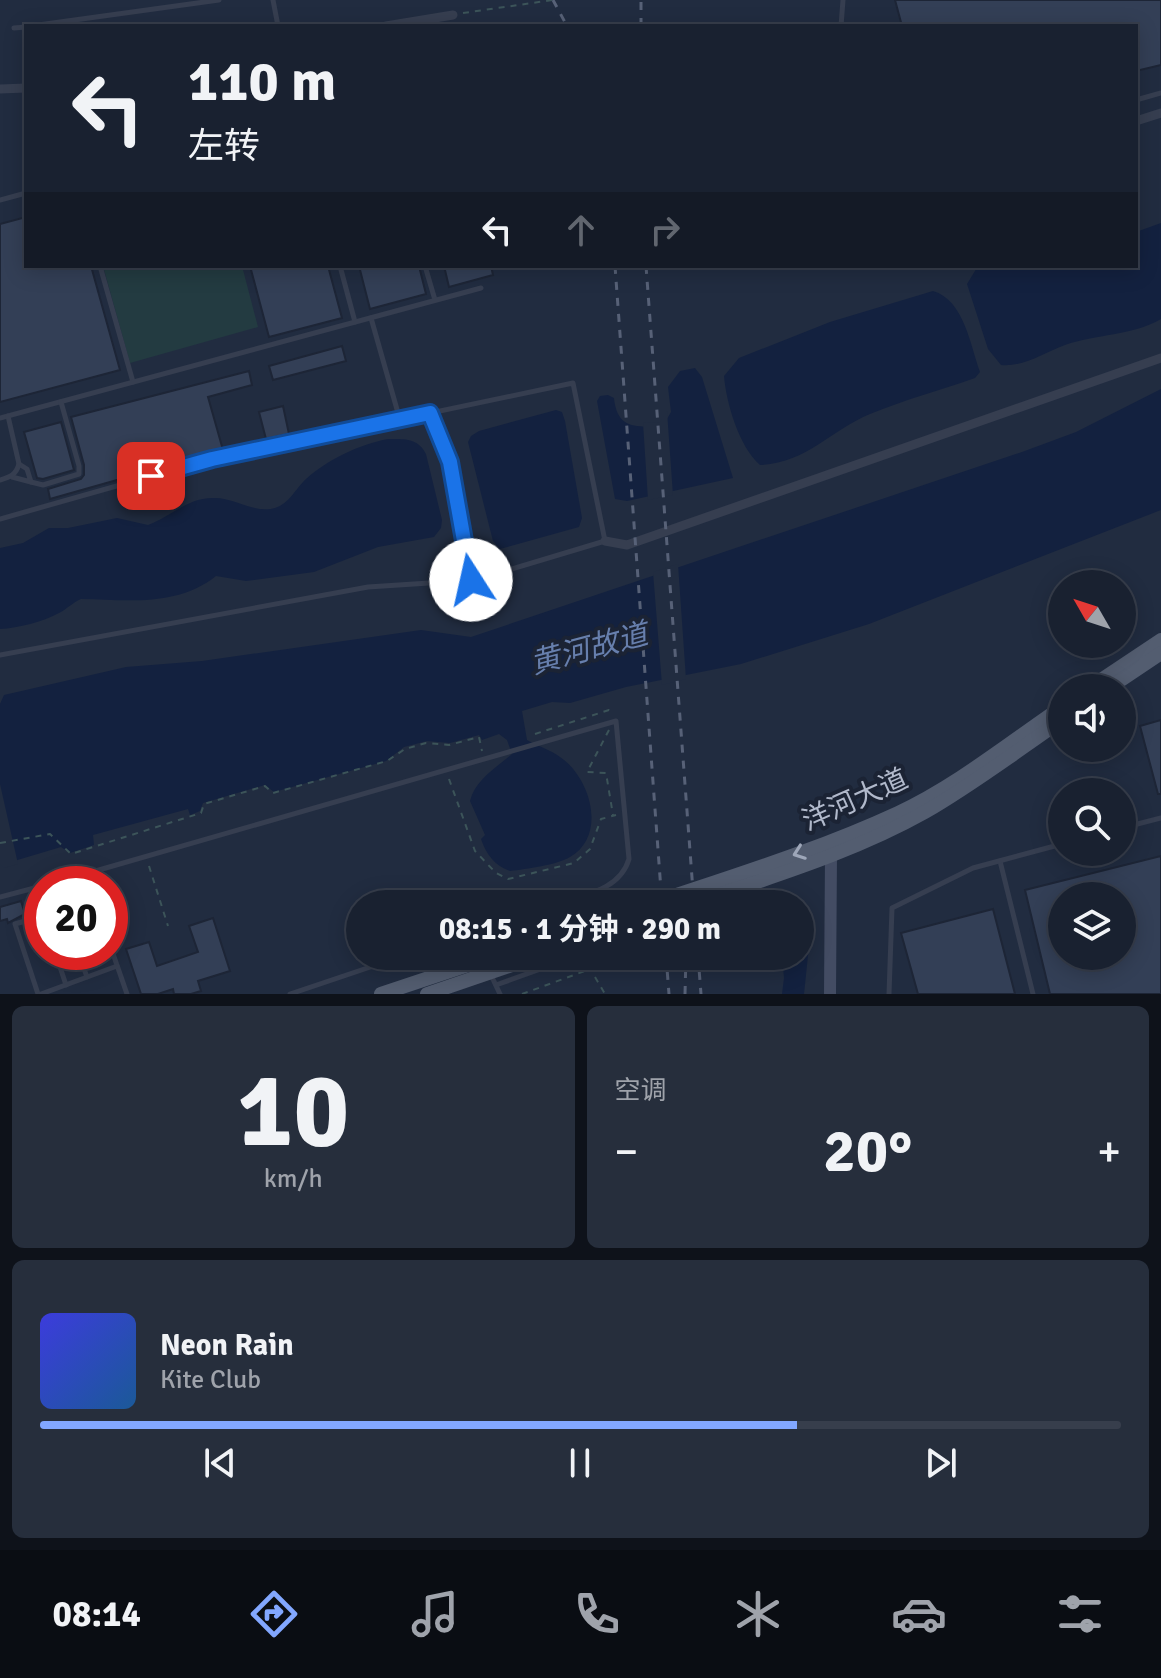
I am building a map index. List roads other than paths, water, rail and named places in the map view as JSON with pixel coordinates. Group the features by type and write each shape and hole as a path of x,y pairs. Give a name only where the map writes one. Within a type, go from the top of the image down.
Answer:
{"main road":[{"path":"1110,674 1161,640"},
{"path":"1130,674 1161,653"},
{"name":"洋河大道","path":"691,890 805,851 899,812 934,793 1048,716"},
{"name":"洋河大道","path":"732,890 831,855 927,811 1048,729"},
{"path":"381,994 453,970"},
{"path":"427,994 492,979 510,970"}],"street":[{"path":"398,24 453,15"},
{"path":"0,89 24,88"},
{"path":"1138,120 1161,113"},
{"path":"605,541 627,545 1161,358"},
{"path":"830,994 831,855"}],"lane":[{"path":"43,24 219,0"},
{"path":"273,0 278,24"},
{"path":"841,24 843,0"},
{"path":"14,28 24,27"},
{"path":"1138,99 1161,93"},
{"path":"0,200 24,194"},
{"path":"101,268 133,382"},
{"path":"341,268 355,322"},
{"path":"426,268 435,300"},
{"path":"0,418 481,288"},
{"path":"371,318 400,420"},
{"path":"0,519 212,459 573,383 605,541 471,580 368,587 0,655"},
{"path":"0,480 11,477 43,485 79,474 61,402"},
{"path":"430,413 450,462 471,580"},
{"path":"8,416 19,464 11,477"},
{"path":"19,464 27,469 31,482"},
{"path":"114,866 616,721 629,859 626,869 609,886 597,890"},
{"path":"1136,824 1161,818"},
{"path":"889,994 892,908 973,868 1048,848"},
{"path":"1000,861 1033,994"},
{"path":"0,897 24,891"},
{"path":"24,921 15,924 24,950"},
{"path":"31,970 39,994 106,970"},
{"path":"61,970 66,985"},
{"path":"84,970 87,977"},
{"path":"118,970 127,994"},
{"path":"290,994 361,970"},
{"path":"500,994 492,979 525,970"}],"water":[{"path":"1161,223 1161,319 1138,329 1065,345 1018,364 1001,365 988,349 967,284 977,268 1138,268 1138,231"},
{"path":"933,291 944,296 959,313 980,372 975,378 870,414 791,459 760,465 740,436 728,398 724,376 739,358 830,322"},
{"path":"695,368 702,377 733,478 627,501 615,499 597,401 600,396 614,398 619,416 630,424 663,426 671,412 668,387 680,371"},
{"name":"黄河故道","path":"1161,389 1161,510 869,624 741,664 626,687 570,703 552,702 522,711 527,740 571,766 580,778 590,806 589,835 582,847 564,860 510,871 496,863 486,850 481,839 485,835 470,801 482,780 512,754 507,740 499,734 482,740 479,735 450,743 427,741 404,747 386,761 274,792 265,785 203,803 200,811 190,815 188,809 93,835 94,845 70,853 61,847 4,864 0,847 0,704 4,695 126,667 202,661 421,630 471,637 1022,452 1076,432"},
{"path":"556,410 562,412 565,421 582,518 579,527 500,549 493,541 468,442 479,431"},
{"path":"388,439 415,442 426,454 442,520 441,528 434,537 378,547 314,572 246,581 216,576 185,593 152,600 81,599 45,619 0,629 0,548 23,543 49,528 68,528 117,518 148,525 188,504 205,499 223,499 260,509 275,508 324,465 355,449"},
{"path":"783,970 806,970 804,994 782,994"}],"railway":[{"path":"553,0 566,24"},
{"path":"641,0 641,24"},
{"path":"615,268 661,890"},
{"path":"646,268 693,890"},
{"path":"667,970 669,994"},
{"path":"685,994 686,970"},
{"path":"699,970 701,994"}]}
